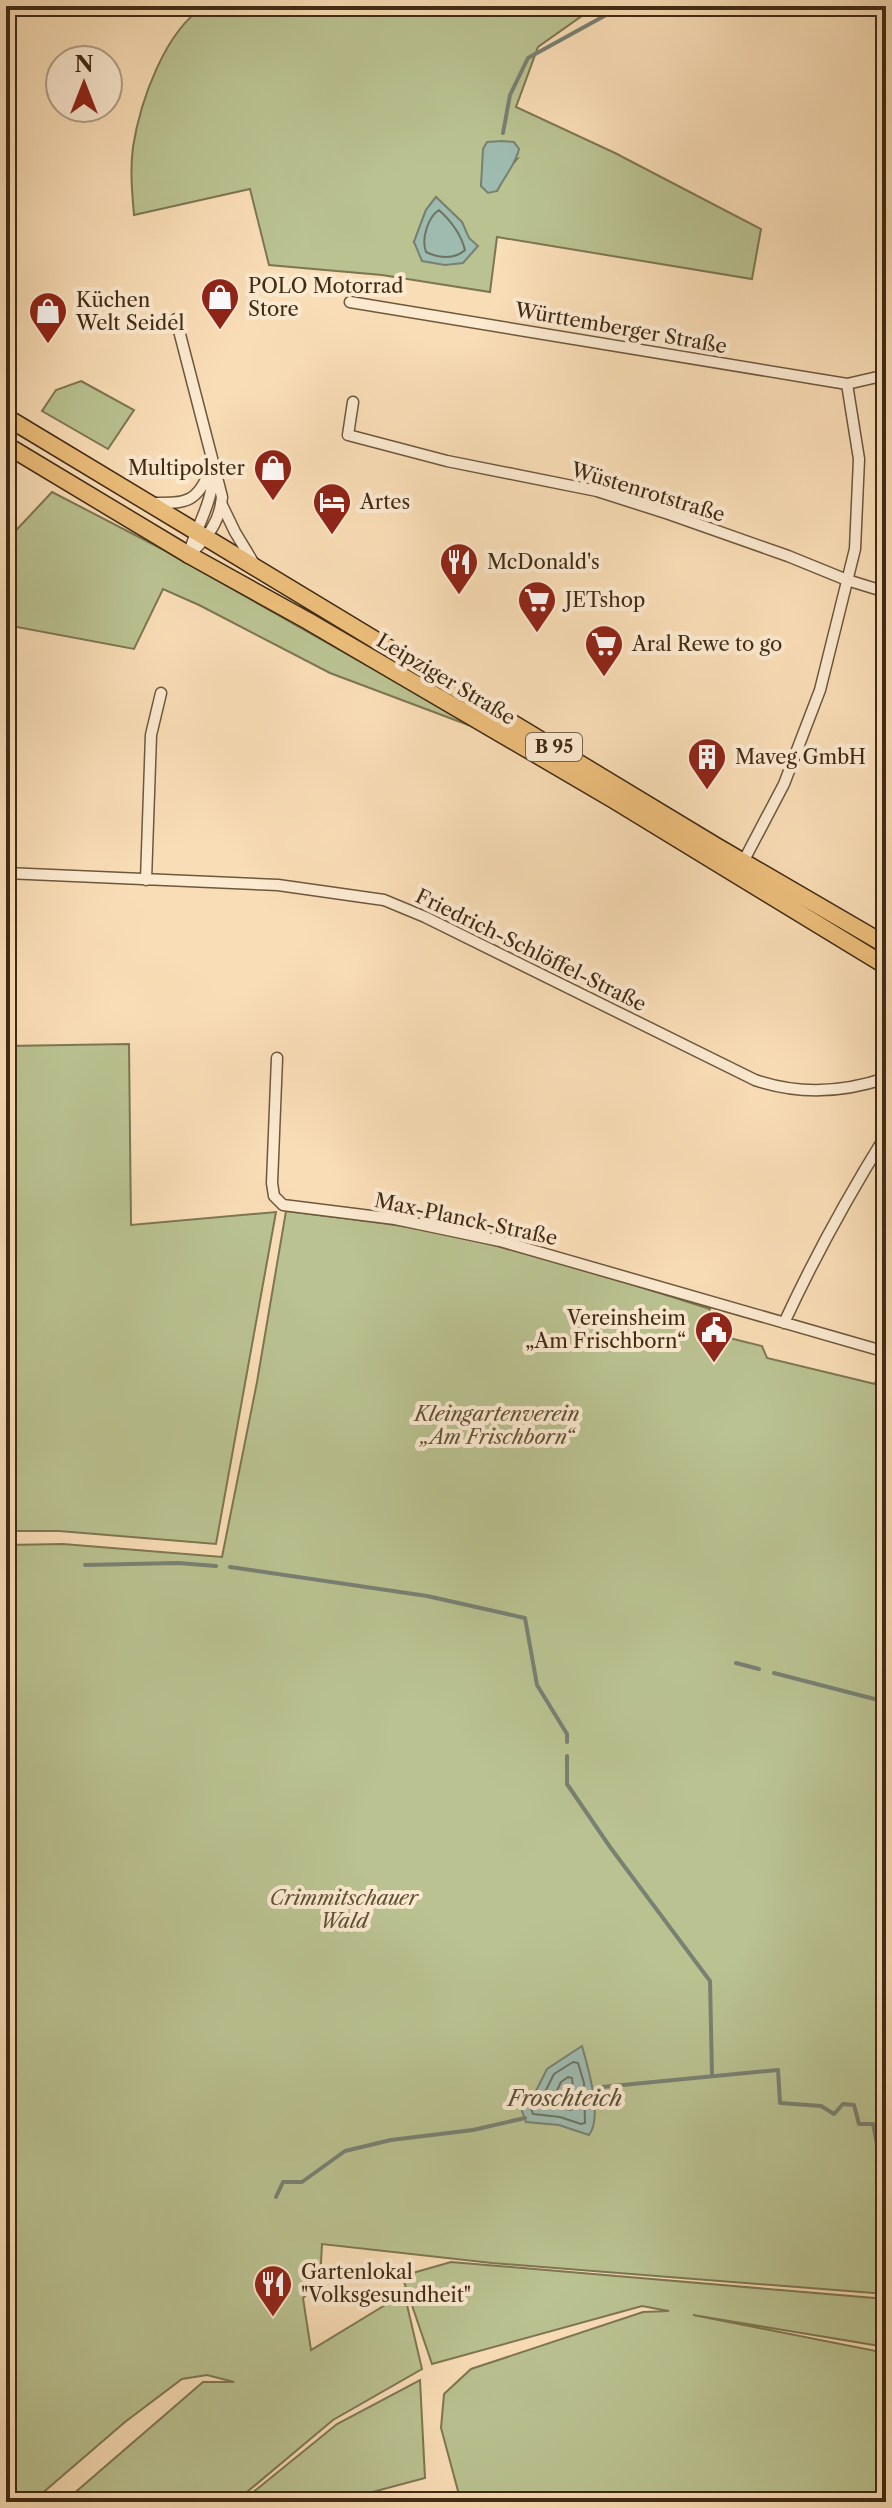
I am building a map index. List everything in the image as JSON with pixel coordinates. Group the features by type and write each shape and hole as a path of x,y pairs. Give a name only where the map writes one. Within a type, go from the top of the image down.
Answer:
{"main road":[{"name":"Leipziger Straße","path":"6,417 256,567 740,868 886,966"},
{"name":"Leipziger Straße","path":"6,445 189,555 740,868 886,945"}],"street":[{"name":"Württemberger Straße","path":"350,302 847,384 886,375"},
{"path":"176,319 221,488 221,503 256,567"},
{"path":"740,868 784,784 820,690 855,549 859,459 847,384"},
{"name":"Wüstenrotstraße","path":"353,402 348,435 447,461 597,491 886,592"},
{"path":"148,503 183,502 196,496 202,489 213,460"},
{"path":"201,535 211,495 213,460"},
{"path":"189,555 221,503"},
{"path":"146,880 151,735 161,693"},
{"name":"Friedrich-Schlöffel-Straße","path":"6,873 278,885 384,900 438,923 755,1080 781,1089 811,1091 841,1089 886,1078"},
{"name":"Max-Planck-Straße","path":"277,1058 272,1183 274,1196 283,1205 395,1219 500,1241 886,1352"},
{"path":"784,1323 846,1198 886,1135"}],"green space":[{"path":"205,6 601,6 538,47 516,107 615,153 761,229 752,279 497,237 490,292 382,275 269,265 250,189 134,215 132,155 136,129 148,89 166,49 191,17","holes":["517,159 497,191 481,186 483,170","436,197 462,222 469,239 414,242 426,210"]},
{"path":"81,381 134,410 108,449 42,411 56,390"},
{"path":"52,492 162,549 479,729 330,673 163,589 134,649 6,625 6,541"},
{"path":"129,1044 131,1225 276,1212 216,1544 59,1531 6,1531 6,1046"},
{"name":"Crimmitschauer Wald","path":"286,1211 456,1236 615,1279 710,1309 705,1332 762,1346 767,1358 875,1384 882,1358 886,1358 886,2294 492,2263 322,2244 320,2282 303,2298 311,2350 400,2296 407,2305 422,2369 333,2420 235,2502 64,2502 203,2382 234,2382 207,2375 182,2379 125,2422 32,2502 6,2502 6,1545 63,1544 222,1557 257,1382"},
{"path":"451,2262 886,2299 886,2347 693,2315 886,2353 886,2502 461,2502 441,2428 444,2394 471,2369 643,2312 669,2311 642,2306 432,2364 402,2276"},
{"path":"420,2380 425,2478 335,2502 241,2502 337,2424"}],"water":[{"path":"487,142 514,142 519,149 497,191 488,193 481,186 483,149"},
{"path":"436,197 462,222 469,238 478,246 463,263 445,265 422,261 414,242 426,210"},
{"name":"Froschteich","path":"582,2046 595,2104 593,2127 589,2135 559,2125 526,2122 521,2108 536,2091 547,2069"}],"waterway":[{"path":"503,133 510,95 528,58 606,15 595,6"},
{"path":"85,1565 178,1563 216,1566"},
{"path":"230,1567 427,1596 525,1618 537,1685 567,1734 567,1742"},
{"path":"736,1663 759,1669"},
{"path":"774,1673 886,1702"},
{"path":"567,1756 567,1784 710,1981 712,2075"},
{"path":"602,2087 778,2070 780,2103 821,2106 834,2114 843,2104 854,2105 859,2124 873,2124 877,2144 886,2145"},
{"path":"276,2197 283,2182 302,2182 345,2151 391,2140 473,2130 525,2118"}],"place":[{"name":"POLO Motorrad Store","path":"220,331"},
{"name":"Küchen Welt Seidel","path":"48,345"},
{"name":"Multipolster","path":"273,502"},
{"name":"Artes","path":"332,536"},
{"name":"McDonald's","path":"459,596"},
{"name":"JETshop","path":"537,634"},
{"name":"Aral Rewe to go","path":"604,678"},
{"name":"Maveg GmbH","path":"707,791"},
{"name":"Vereinsheim „Am Frischborn“","path":"714,1364"},
{"name":"Gartenlokal \"Volksgesundheit\"","path":"273,2318"}],"park label":[{"name":"Kleingartenverein „Am Frischborn“","path":"497,1426"}]}
